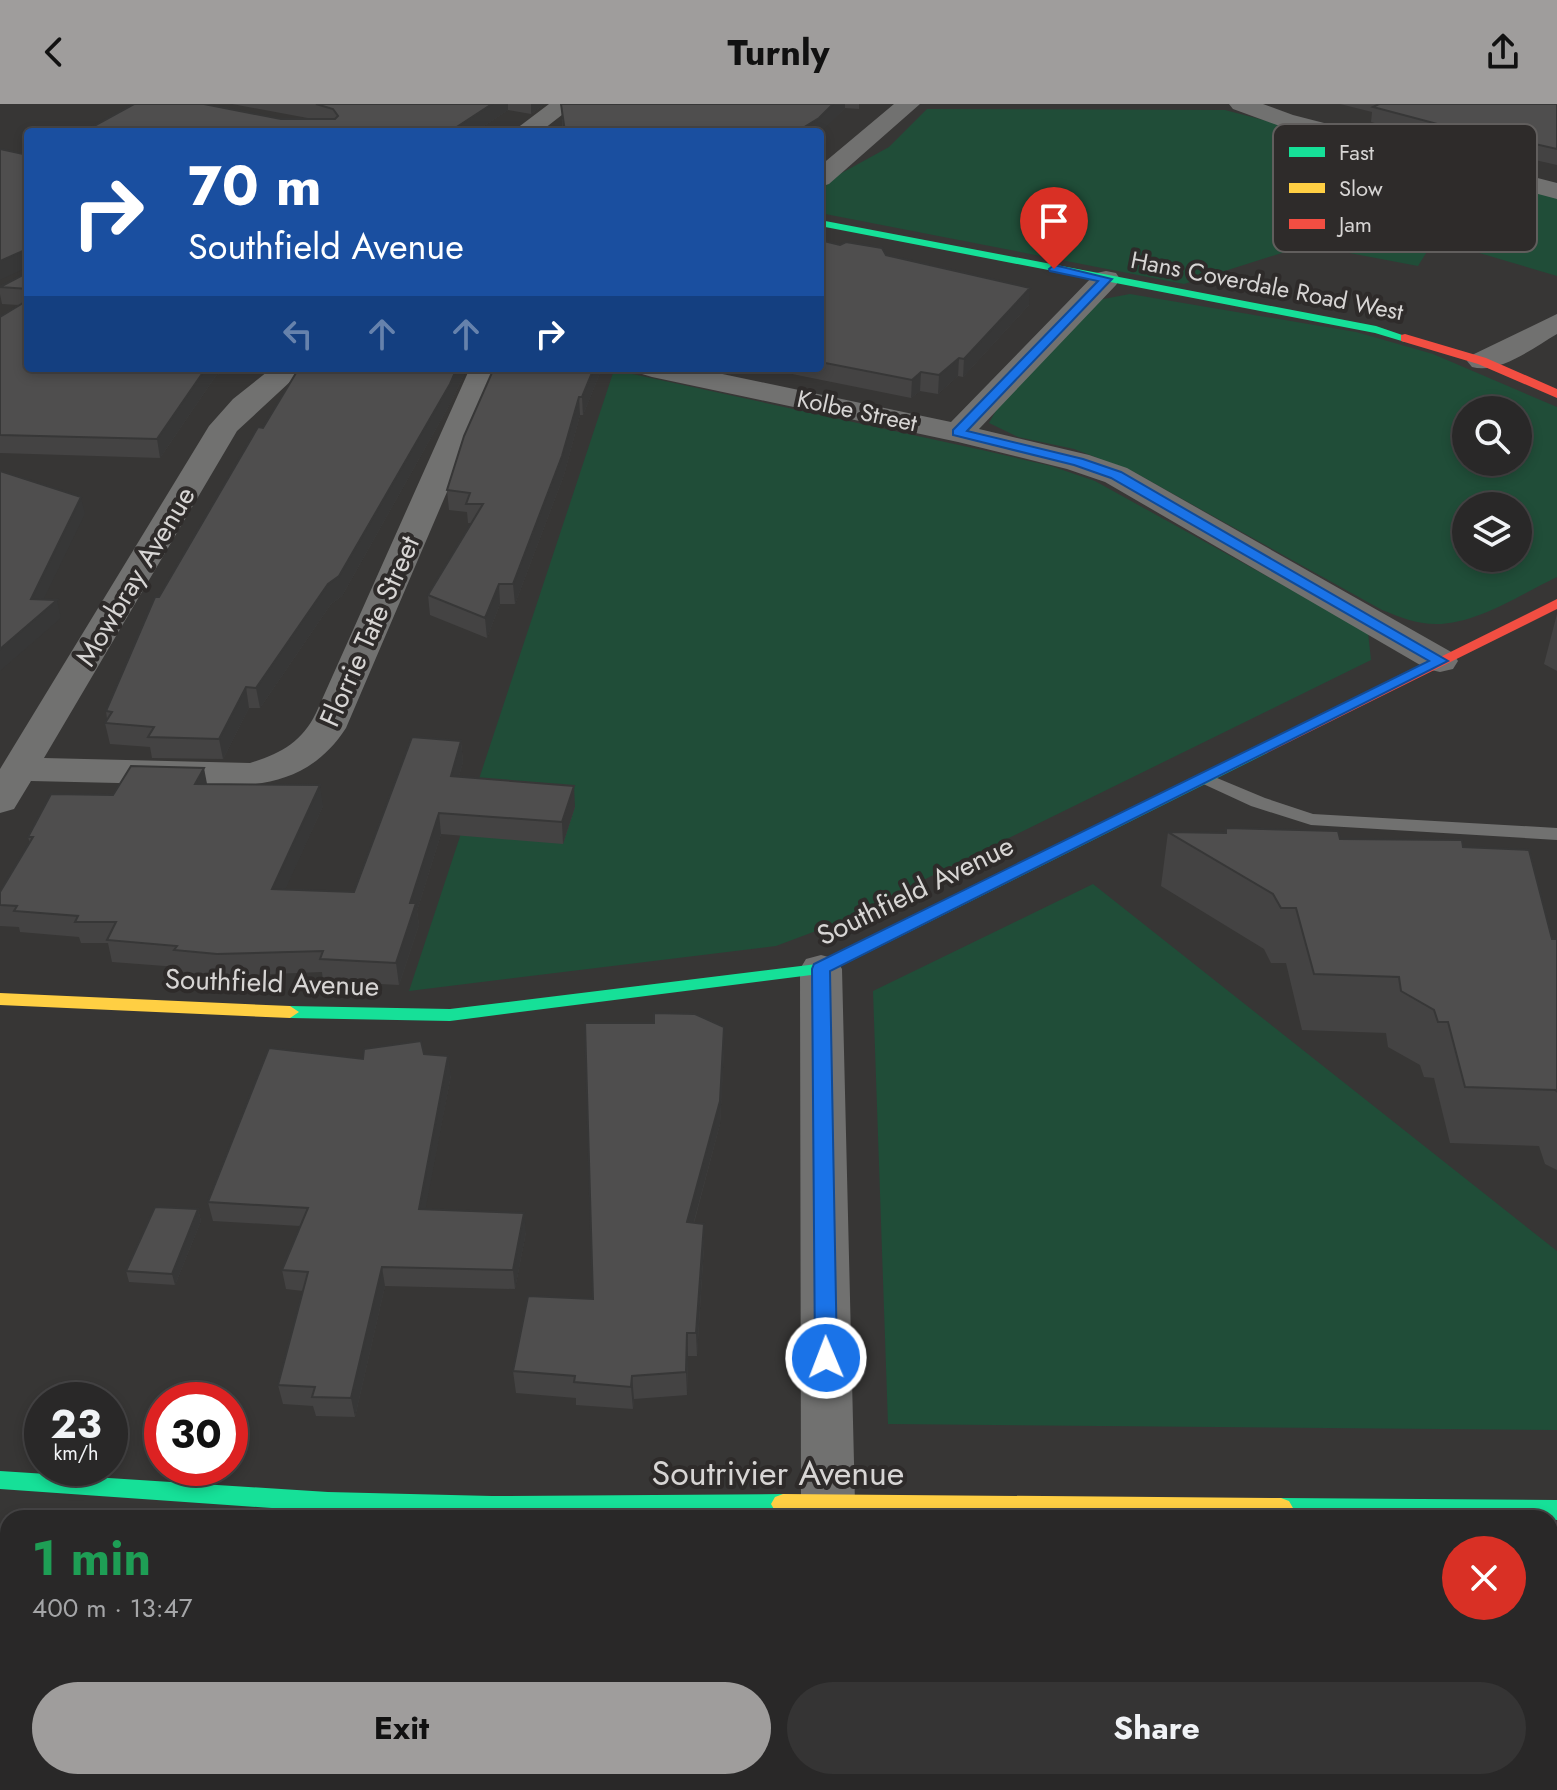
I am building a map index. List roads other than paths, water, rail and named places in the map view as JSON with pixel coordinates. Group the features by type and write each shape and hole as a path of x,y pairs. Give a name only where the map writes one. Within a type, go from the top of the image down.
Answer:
{"street":[{"path":"530,128 564,104"},
{"path":"824,176 908,104"},
{"path":"1241,104 1300,124"},
{"path":"1537,186 1557,191"},
{"name":"Hans Coverdale Road West","path":"824,224 1376,330 1482,361 1557,394"},
{"path":"958,433 1106,279"},
{"path":"1482,361 1507,351 1557,322"},
{"name":"Mowbray Avenue","path":"0,801 224,426 244,405 285,372"},
{"name":"Florrie Tate Street","path":"20,769 252,775 288,765 306,755 327,731 340,695 483,372"},
{"name":"Kolbe Street","path":"671,372 958,433 1078,462 1116,475 1440,661"},
{"name":"Southfield Avenue","path":"0,999 342,1014 450,1015 821,969 1557,603"},
{"path":"821,969 828,1504"},
{"name":"Soutrivier Avenue","path":"0,1480 458,1510"},
{"name":"Soutrivier Avenue","path":"575,1510 828,1504 1557,1510"}],"lane":[{"path":"1205,778 1258,802 1311,819 1557,834"}]}
